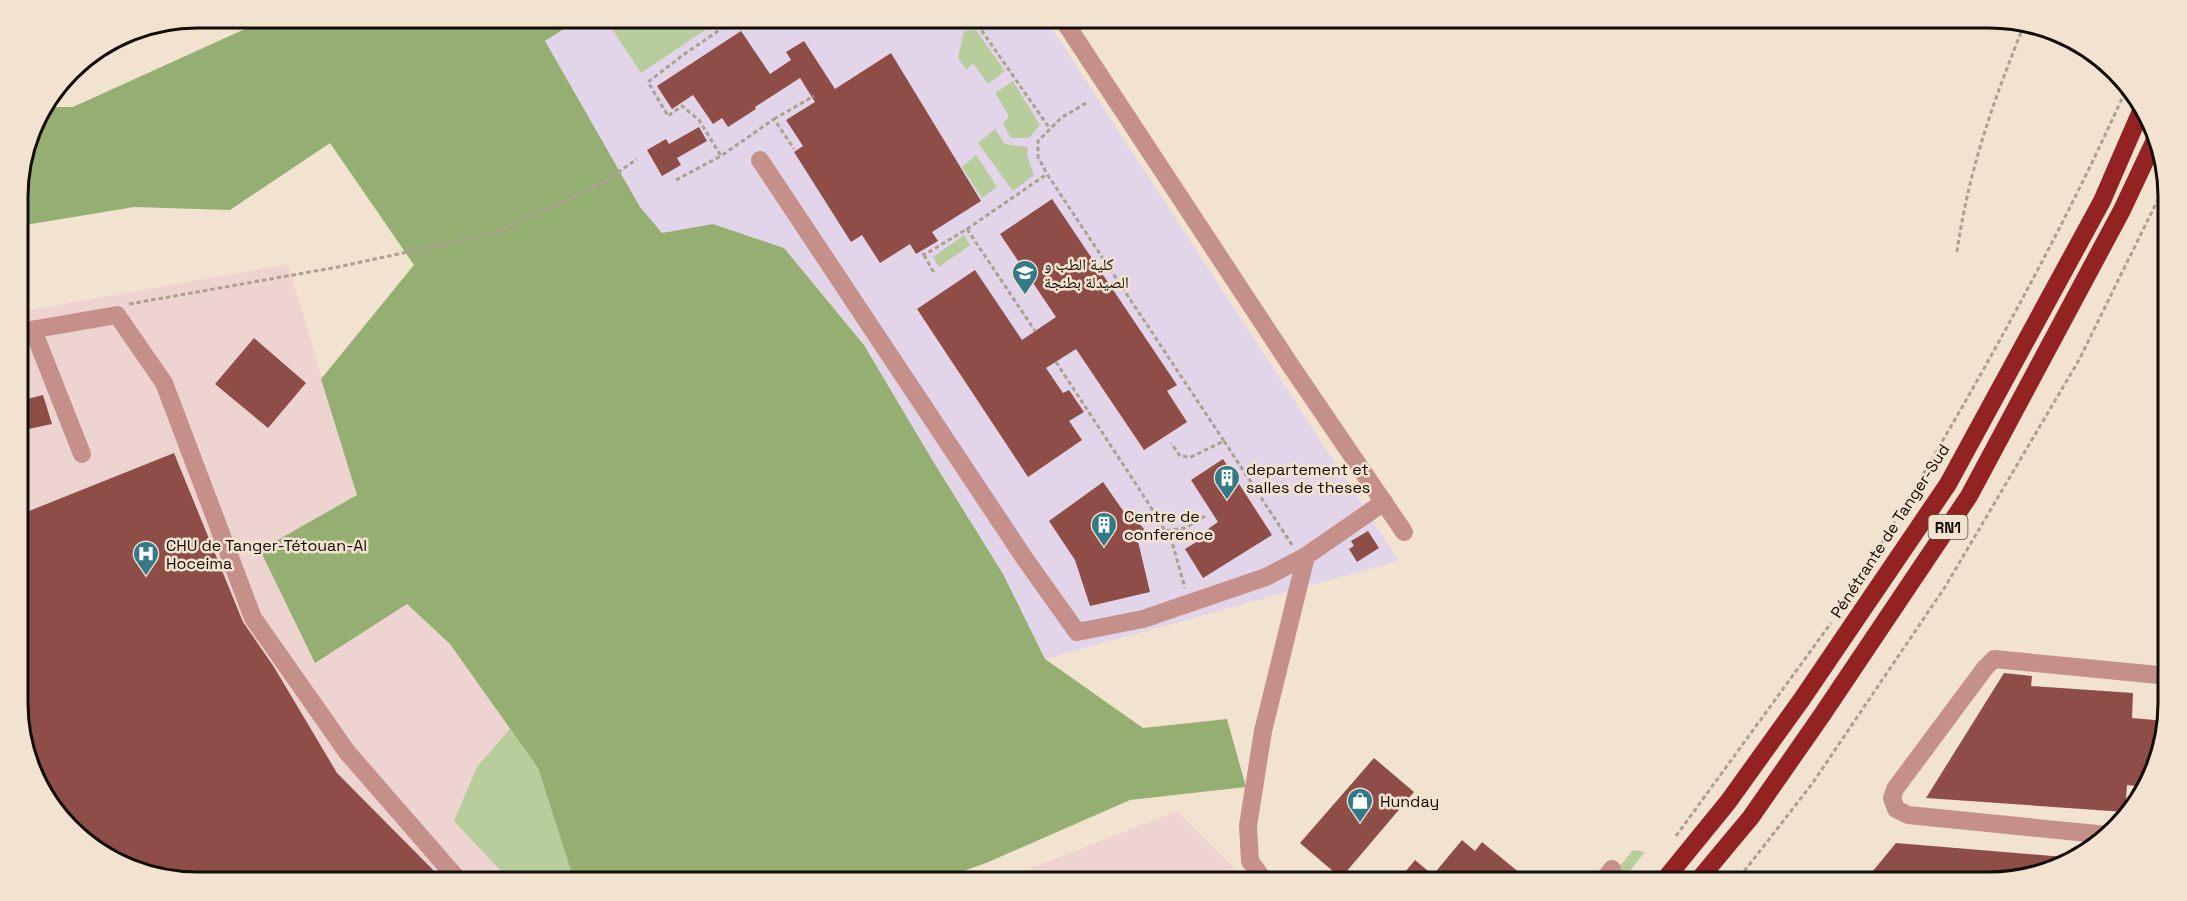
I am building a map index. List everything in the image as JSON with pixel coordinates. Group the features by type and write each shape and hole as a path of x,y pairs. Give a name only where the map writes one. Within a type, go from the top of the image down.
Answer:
{"highway":[{"name":"Pénétrante de Tanger-Sud","path":"1661,872 1735,793 1802,699 1948,484 2102,201 2138,117"},
{"name":"RN1","path":"1705,872 1764,799 1969,496 2122,210 2151,148"}],"street":[{"path":"1069,28 1404,532"},
{"path":"759,160 1025,559 1077,632 1143,620 1266,577 1299,551 1384,502"},
{"path":"29,331 117,315 164,383 252,618 347,753 451,872"},
{"path":"29,337 82,454"},
{"path":"1258,872 1250,861 1248,826 1263,731 1299,551"},
{"path":"2097,834 1908,815 1896,809 1892,798 1895,789 1994,659 2158,675"}],"path":[{"path":"721,156 699,120 682,106 668,116 648,82 722,28"},
{"path":"980,28 1050,129"},
{"path":"1957,252 1966,196 1978,149 1996,94 2021,32"},
{"path":"1849,597 1933,461 2017,310 2093,163 2124,95"},
{"path":"676,180 721,156 774,119 814,96"},
{"path":"1086,104 1060,118 1038,141 1038,157 1047,174 1299,551"},
{"path":"774,119 794,148"},
{"path":"117,315 128,304 338,267 495,233 603,183 637,159"},
{"path":"934,273 923,254 967,229 1047,174"},
{"path":"1744,872 1812,784 1945,587 2079,360 2158,200"},
{"path":"967,229 1035,331"},
{"path":"1056,362 1172,542 1190,603"},
{"path":"1171,443 1177,453 1191,457 1224,441"},
{"path":"1165,531 1185,528 1207,514"},
{"path":"1674,839 1836,617"}],"shaded area":[{"name":"كلية الطب و الصيدلة بطنجة","path":"565,28 1052,28 1399,561 1045,659 1003,574 864,344 784,248 713,224 662,233 640,207 545,41"},
{"name":"CHU de Tanger-Tétouan-Al Hoceima","path":"288,264 357,495 260,550 407,604 450,644 538,768 571,872 175,871 133,860 95,838 78,823 63,806 41,768 30,726 28,704 29,310"},
{"path":"1177,811 1238,872 1022,872"}],"green space":[{"path":"247,28 565,28 545,41 640,207 662,233 713,224 784,248 864,345 1003,574 1045,659 1143,728 1227,719 1246,787 1130,800 960,872 571,872 538,768 450,644 407,604 315,663 260,550 357,495 321,379 414,265 330,143 230,210 134,207 29,224 29,186 37,143 55,107 73,107"},
{"path":"611,28 708,28 641,73"},
{"path":"976,30 1005,71 988,84 973,63 966,70 958,57 964,31"},
{"path":"1013,81 1040,125 1029,138 1011,138 1003,124 1009,116 995,93"},
{"path":"995,129 1005,144 1028,147 1027,156 1034,175 1013,191 978,143"},
{"path":"976,155 997,187 982,198 962,167"},
{"path":"964,235 970,245 939,267 933,257"},
{"path":"510,729 538,768 571,872 502,872 454,821 477,767"},
{"path":"1633,850 1645,852 1629,872 1615,872"}],"building":[{"path":"741,31 770,74 791,60 786,52 804,41 835,89 891,53 981,201 932,232 938,241 916,254 910,244 880,263 862,235 851,242 794,152 803,146 786,120 815,102 800,78 728,127 722,118 713,124 693,95 672,109 657,86"},
{"path":"699,127 707,141 677,158 681,165 662,176 647,150 666,139 669,144"},
{"path":"1052,199 1177,385 1167,391 1187,422 1144,450 1076,349 1046,368 1063,393 1069,390 1084,412 1069,421 1082,440 1028,477 917,309 975,270 1022,340 1056,317 1000,234"},
{"path":"254,338 306,383 268,428 215,384"},
{"path":"43,395 52,424 29,429 29,399"},
{"path":"174,453 243,622 274,667 337,773 435,872 175,871 133,860 95,838 78,823 63,806 41,768 30,726 28,704 28,511"},
{"name":"departement et salles de theses","path":"1223,459 1272,535 1203,578 1185,549 1211,533 1208,529 1218,522 1191,480"},
{"name":"Centre de conference","path":"1103,482 1124,512 1128,509 1147,533 1137,537 1150,592 1090,606 1075,560 1049,521"},
{"path":"1368,531 1379,548 1357,562 1349,549 1354,546 1351,541"},
{"path":"2004,673 2032,676 2031,686 2133,693 2132,718 2157,720 2153,747 2146,768 2137,786 2127,785 2126,804 2119,812 1926,798"},
{"path":"1374,758 1414,792 1346,872 1334,872 1300,843"},
{"path":"1462,840 1475,851 1482,842 1519,872 1435,872"},
{"path":"1896,843 2061,857 2033,867 2001,872 1872,872"},
{"path":"1415,860 1429,872 1405,872"}],"place":[{"name":"كلية الطب و الصيدلة بطنجة","path":"1025,296"},
{"name":"departement et salles de theses","path":"1227,501"},
{"name":"Centre de conference","path":"1104,548"},
{"name":"CHU de Tanger-Tétouan-Al Hoceima","path":"146,577"},
{"name":"Hunday","path":"1360,824"}]}
